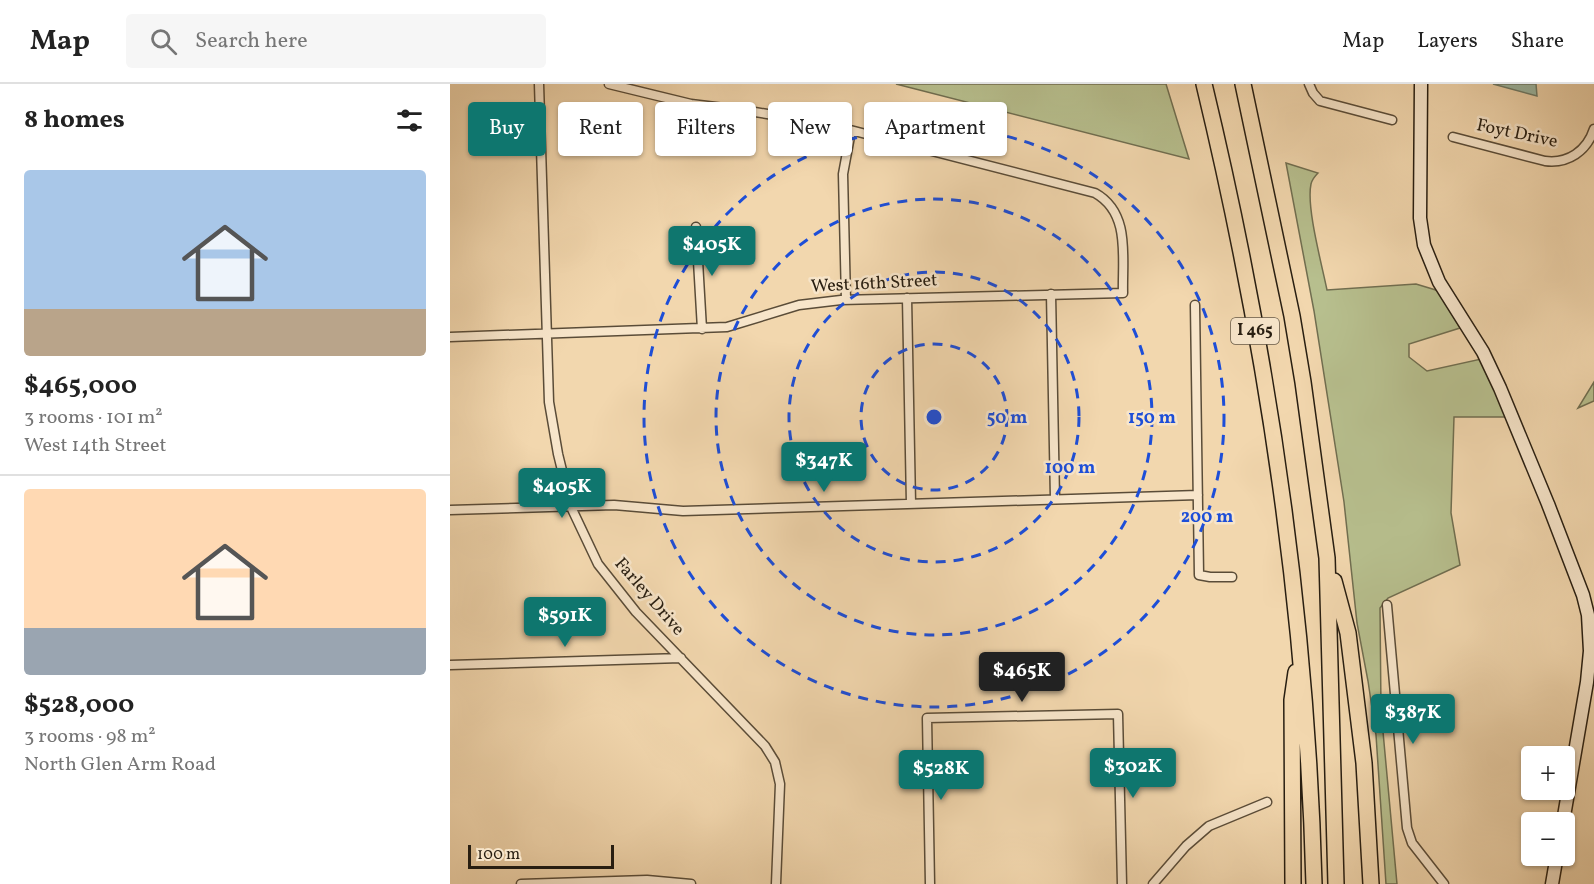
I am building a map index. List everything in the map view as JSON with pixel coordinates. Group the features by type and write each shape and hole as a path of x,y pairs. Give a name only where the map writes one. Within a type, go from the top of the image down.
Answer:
{"highway":[{"name":"I 465","path":"1204,84 1228,188 1259,349 1292,564 1309,754 1314,884"},
{"name":"I 465","path":"1243,84 1292,316 1327,558 1336,884"},
{"path":"1327,558 1348,633 1364,763 1371,884"},
{"path":"1293,884 1292,700 1300,639"}],"street":[{"name":"Farley Drive","path":"539,84 546,334 551,415 571,507 603,571 636,612 765,746 775,762 780,784 776,884"},
{"path":"609,84 691,104 768,114"},
{"path":"1309,84 1313,93 1322,101 1392,120"},
{"path":"1421,84 1420,218 1430,262 1439,282 1483,352 1500,388 1548,504 1583,595 1588,615 1590,651 1587,682 1565,812"},
{"name":"Foyt Drive","path":"1454,137 1545,161 1559,161 1580,152 1589,141 1594,129"},
{"name":"West 16th Street","path":"450,337 727,327 799,305 846,300 1123,292 1120,224 1113,208 1100,195 852,131"},
{"path":"845,156 843,183 846,300"},
{"path":"696,227 702,329"},
{"path":"1052,294 1055,499"},
{"path":"907,298 911,504"},
{"path":"1195,305 1199,575 1232,577"},
{"path":"450,510 614,505 683,511 1198,495"},
{"path":"1387,605 1407,828 1412,843 1444,884"},
{"path":"450,665 681,658"},
{"path":"930,884 927,718 1118,714 1122,884"},
{"path":"1153,884 1186,846 1209,826 1267,802"},
{"path":"1552,884 1555,866"},
{"path":"521,884 647,880 691,884"}],"green space":[{"path":"896,84 1166,84 1189,159 1007,112 1007,102 966,102"},
{"path":"1286,163 1318,173 1311,184 1311,207 1327,290 1416,284 1439,291 1460,328 1409,344 1409,357 1427,371 1481,359 1507,417 1454,417 1451,513 1460,565 1388,598 1380,608 1381,710 1397,884 1386,884 1376,735 1357,623 1344,502 1314,311"},
{"path":"1594,382 1594,401 1578,408"}],"shaded area":[{"path":"1493,84 1536,84 1537,96"}]}
